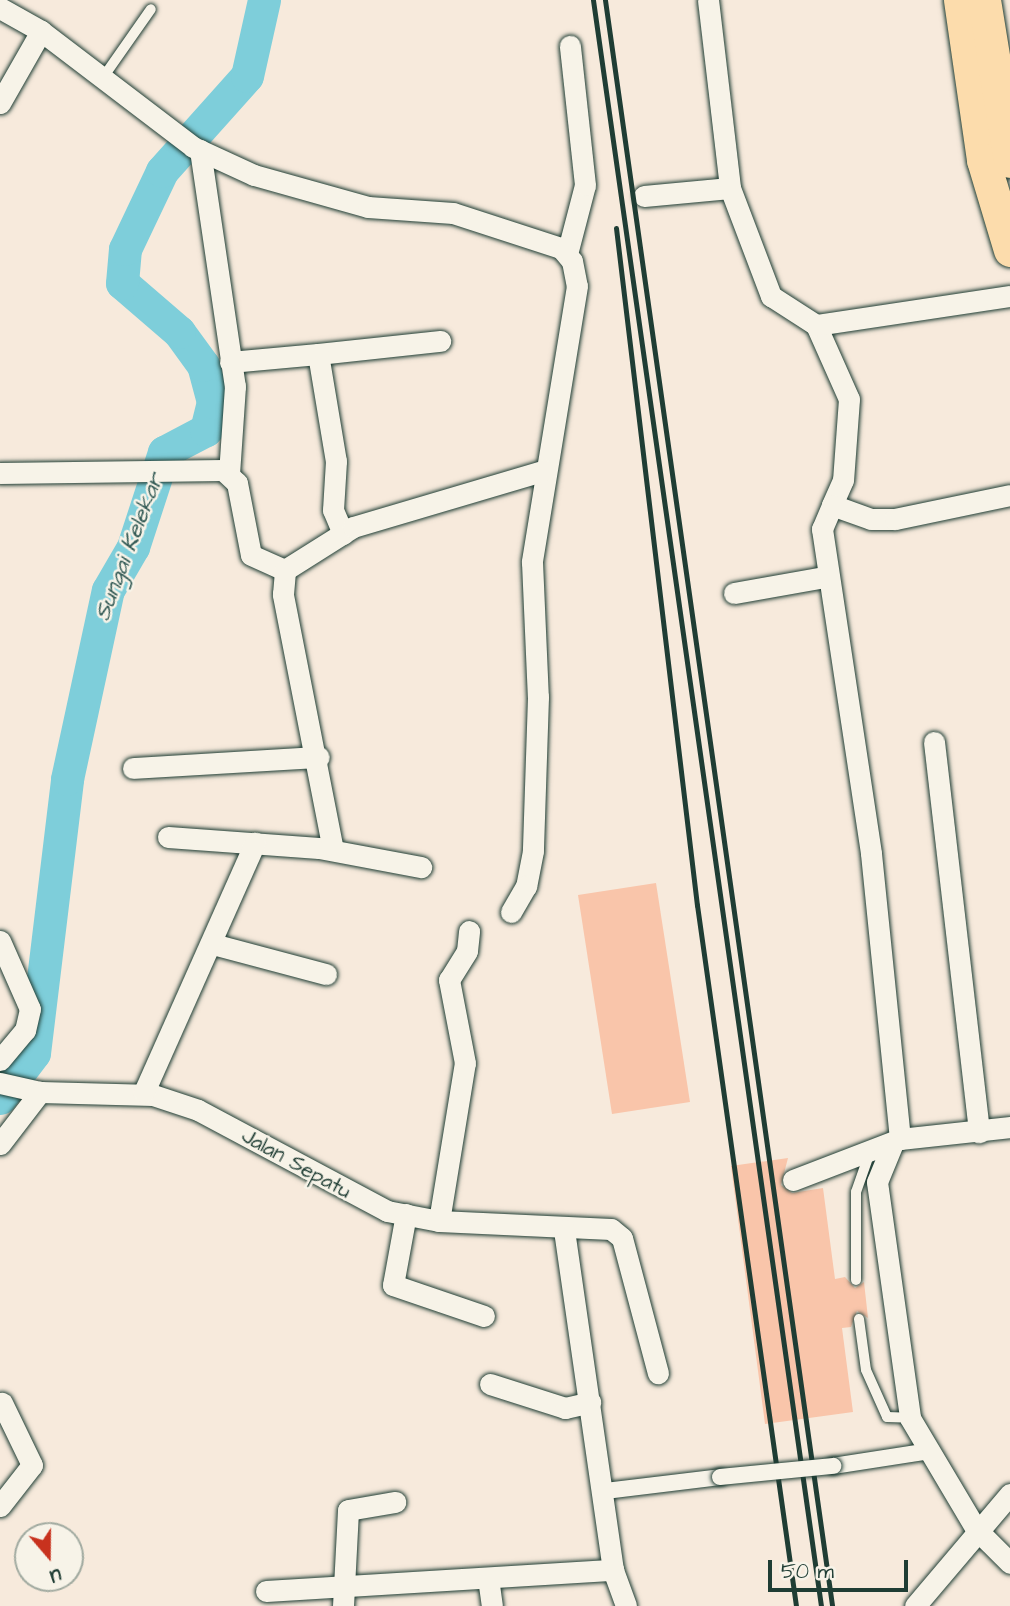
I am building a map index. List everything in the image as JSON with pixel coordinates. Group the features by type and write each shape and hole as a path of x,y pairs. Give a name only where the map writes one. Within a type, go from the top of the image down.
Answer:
{"main road":[{"path":"960,0 983,160 1010,250"},
{"path":"984,0 1010,161"}],"street":[{"path":"708,0 730,188 771,296 816,325 849,399 843,480 819,545 871,853 896,1141 877,1182 910,1418 976,1529 1010,1563"},
{"path":"0,8 40,31 196,149 313,195 368,208 453,213 567,254"},
{"path":"0,103 40,31"},
{"path":"511,912 526,886 533,851 538,697 532,562 577,286 567,254 585,185 570,46"},
{"path":"196,149 235,386 229,473 237,483 251,555 285,570"},
{"path":"644,196 730,188"},
{"path":"816,325 1010,296"},
{"path":"230,362 440,341"},
{"path":"318,354 336,461 333,510 343,534"},
{"path":"0,473 146,470 229,473"},
{"path":"285,570 343,534 545,470"},
{"path":"832,505 871,519 895,519 1010,495"},
{"path":"285,570 283,594 319,757 333,850"},
{"path":"734,593 825,577"},
{"path":"934,742 979,1132"},
{"path":"133,768 319,757"},
{"path":"168,837 333,850 421,867"},
{"path":"144,1092 213,944 255,843"},
{"path":"439,1221 465,1063 449,980 467,951 469,930"},
{"path":"0,941 30,1009 25,1030 0,1059"},
{"path":"213,944 326,974"},
{"name":"Jalan Sepatu","path":"0,1083 36,1091 144,1092 198,1110 338,1189 406,1214 439,1221 564,1230 611,1229 622,1238 658,1373"},
{"path":"0,1144 36,1091"},
{"path":"793,1180 896,1141 1010,1127"},
{"path":"406,1214 394,1285 484,1316"},
{"path":"564,1230 605,1491 613,1570 626,1606"},
{"path":"490,1384 565,1408 590,1402"},
{"path":"0,1506 32,1465 1,1403"},
{"path":"605,1491 833,1466 930,1451"},
{"path":"915,1606 976,1529 1010,1494"},
{"path":"343,1596 349,1507 395,1502"},
{"path":"267,1591 343,1596 488,1578 613,1570"},
{"path":"488,1578 492,1606"}],"lane":[{"path":"102,79 151,9"},
{"path":"856,1280 856,1192 871,1151"},
{"path":"859,1319 866,1370 887,1417 910,1418"}],"building":[{"path":"656,883 690,1102 612,1114 578,895"},
{"path":"788,1158 781,1185 792,1193 823,1188 835,1279 845,1277 855,1288 864,1282 868,1318 857,1311 851,1327 842,1328 853,1412 765,1424 731,1166"}],"waterway":[{"name":"Sungai Kelekar","path":"0,1098 34,1053 67,779 108,590 133,547 164,452 206,430 213,402 203,365 179,332 122,283 125,249 162,171 247,76 264,0"}],"railway":[{"path":"593,0 821,1606"},
{"path":"605,0 832,1606"},
{"path":"616,228 697,905 796,1606"}]}
